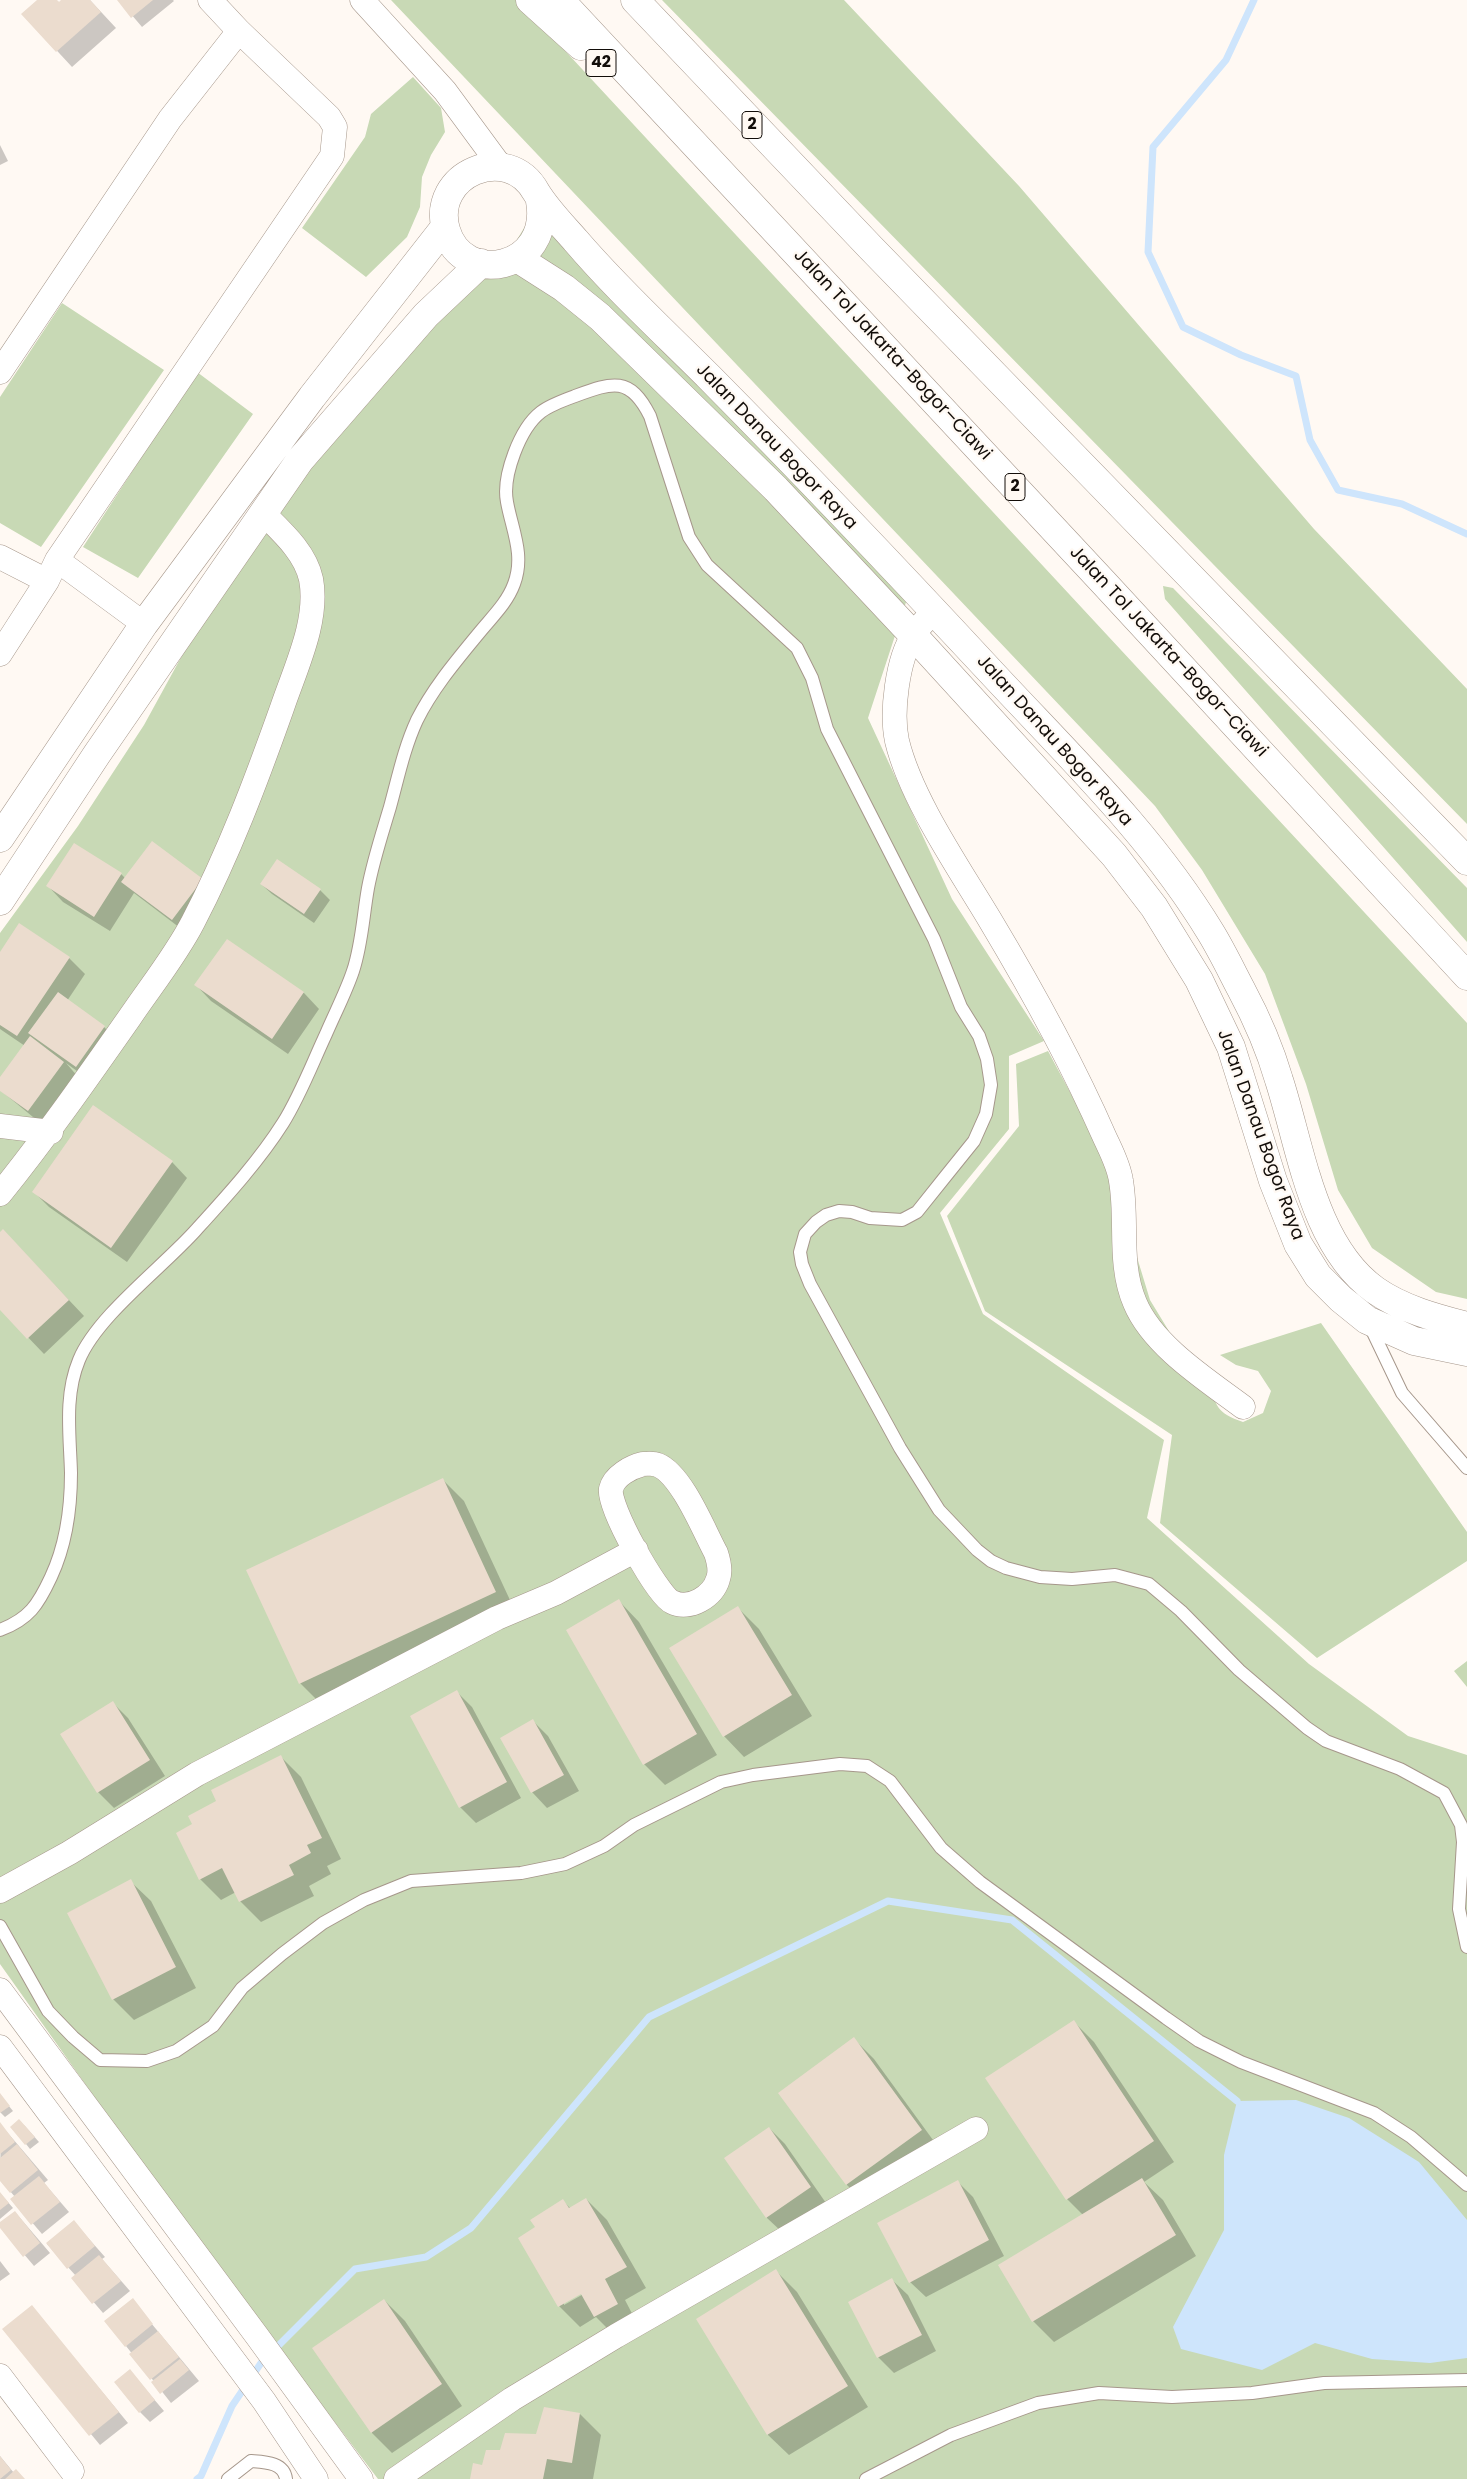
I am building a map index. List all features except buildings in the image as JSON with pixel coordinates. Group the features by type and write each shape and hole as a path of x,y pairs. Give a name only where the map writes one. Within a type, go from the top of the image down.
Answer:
{"main road":[{"name":"42","path":"530,0 587,52 675,122"},
{"name":"Jalan Tol Jakarta–Bogor–Ciawi","path":"560,0 1467,976"},
{"name":"2","path":"635,0 871,248 1467,861"},
{"path":"501,166 521,175 530,182 540,201 542,223 539,234 526,252 517,258 493,265 468,258 458,250 446,228 445,204 457,182 477,169 501,166"},
{"name":"Jalan Danau Bogor Raya","path":"540,201 603,272 716,384 935,610 1056,739 1128,821 1180,887 1212,934 1249,1004 1278,1074 1316,1204 1332,1240 1350,1266 1379,1293 1416,1312 1467,1326"},
{"path":"0,838 144,624 312,397 446,228"},
{"name":"Jalan Danau Bogor Raya","path":"517,258 564,288 600,317 776,489 913,635 1114,855 1154,907 1199,980 1231,1047 1273,1181 1298,1244 1318,1276 1341,1300 1367,1320 1414,1341 1467,1352"},
{"path":"0,901 103,746 306,453 426,315 481,263"}],"street":[{"path":"0,654 47,581 57,560 332,156 335,127 329,117 239,31 210,0"},
{"path":"362,0 446,91 501,166"},
{"path":"0,372 170,120 239,31"},
{"path":"0,1194 51,1132 192,924 225,858 248,802 306,640 312,602 311,581 307,564 288,539 263,513"},
{"path":"0,557 47,581"},
{"path":"57,560 144,624"},
{"path":"935,610 913,635 904,658 895,704 897,740 913,781 938,833 1019,969 1091,1108 1109,1147 1121,1181 1125,1261 1135,1304 1162,1341 1180,1360 1242,1407"},
{"path":"0,1126 51,1132"},
{"path":"651,1464 665,1470 682,1490 716,1553 719,1562 718,1579 714,1588 697,1602 688,1605 672,1602 658,1587 636,1550 615,1510 611,1488 618,1478 631,1468 651,1464"},
{"path":"0,1891 69,1853 197,1774 497,1618 556,1592 636,1550"},
{"path":"0,1990 361,2479"},
{"path":"0,2048 264,2401 316,2479"},
{"path":"396,2479 512,2399 608,2341 976,2129"},
{"path":"0,2376 72,2471"}],"lane":[{"path":"0,1630 25,1619 41,1597 58,1562 68,1522 69,1398 79,1360 96,1332 195,1231 250,1167 283,1123 309,1071 352,974 361,944 375,857 408,742 418,719 437,685 502,606 517,576 519,562 517,543 506,500 505,487 512,461 525,430 540,412 564,400 608,386 620,386 634,391 650,416 689,537 708,566 797,648 812,678 827,729 934,939 961,1007 979,1036 987,1059 991,1085 986,1114 974,1141 917,1212 902,1220 890,1221 870,1218 852,1212 839,1211 826,1215 816,1222 805,1234 800,1252 802,1264 810,1284 900,1448 939,1510 963,1537 991,1561 1021,1574 1053,1580 1116,1575 1149,1584 1167,1597 1240,1670 1307,1728 1326,1741 1400,1769 1444,1793 1461,1825 1463,1842 1459,1909 1467,1947"},
{"path":"1367,1320 1402,1394 1467,1468"},
{"path":"0,1926 48,2011 73,2037 100,2060 146,2061 176,2051 213,2026 242,1988 282,1954 323,1922 364,1900 411,1882 521,1873 565,1864 604,1846 634,1825 721,1782 753,1775 840,1764 867,1766 890,1781 941,1848 980,1882 1166,2018 1199,2040 1241,2062 1374,2113 1411,2138 1467,2185"},
{"path":"866,2479 951,2435 1038,2403 1099,2393 1172,2397 1252,2392 1324,2384 1467,2380"},
{"path":"228,2479 251,2461 274,2463 285,2475 286,2479"}],"green space":[{"path":"391,0 518,0 1467,1023 1467,1299 1436,1292 1372,1248 1338,1190 1306,1084 1265,974 1202,870 1155,806"},
{"path":"662,0 844,0 1019,186 1314,529 1467,689 1467,824"},
{"path":"413,77 441,108 445,132 431,155 422,177 420,207 407,237 366,277 302,228 365,137 371,114"},
{"path":"540,202 911,587 868,718 952,899 1044,1041 1009,1056 1009,1129 940,1213 983,1314 1164,1440 1147,1518 1309,1664 1408,1736 1467,1755 1467,2479 378,2479 186,2226 0,1964 0,933 78,826 144,725 184,652 350,392 484,264 502,264"},
{"path":"62,303 164,370 41,547 0,523 0,397"},
{"path":"197,372 253,414 138,578 83,547"},
{"path":"1163,586 1173,588 1467,888 1467,942 1165,599"},
{"path":"1048,1051 1109,1165 1150,1300 1178,1346 1211,1379 1216,1402 1222,1412 1243,1422 1263,1413 1271,1391 1258,1371 1236,1365 1220,1355 1321,1323 1467,1532 1467,1561 1317,1658 1160,1523 1172,1435 985,1311 947,1216 1019,1126 1016,1064"},
{"path":"1467,1661 1467,1687 1454,1671"}],"water":[{"path":"1296,2100 1349,2118 1419,2162 1467,2220 1467,2358 1430,2363 1372,2359 1315,2343 1262,2370 1181,2349 1173,2327 1224,2230 1224,2155 1237,2101"}],"waterway":[{"path":"1254,0 1226,60 1153,147 1148,252 1183,327 1241,355 1296,376 1310,440 1338,490 1402,504 1467,534"},
{"path":"197,2479 201,2476 232,2406 261,2363 355,2269 426,2257 471,2228 649,2017 888,1901 1012,1920 1237,2101"}]}
